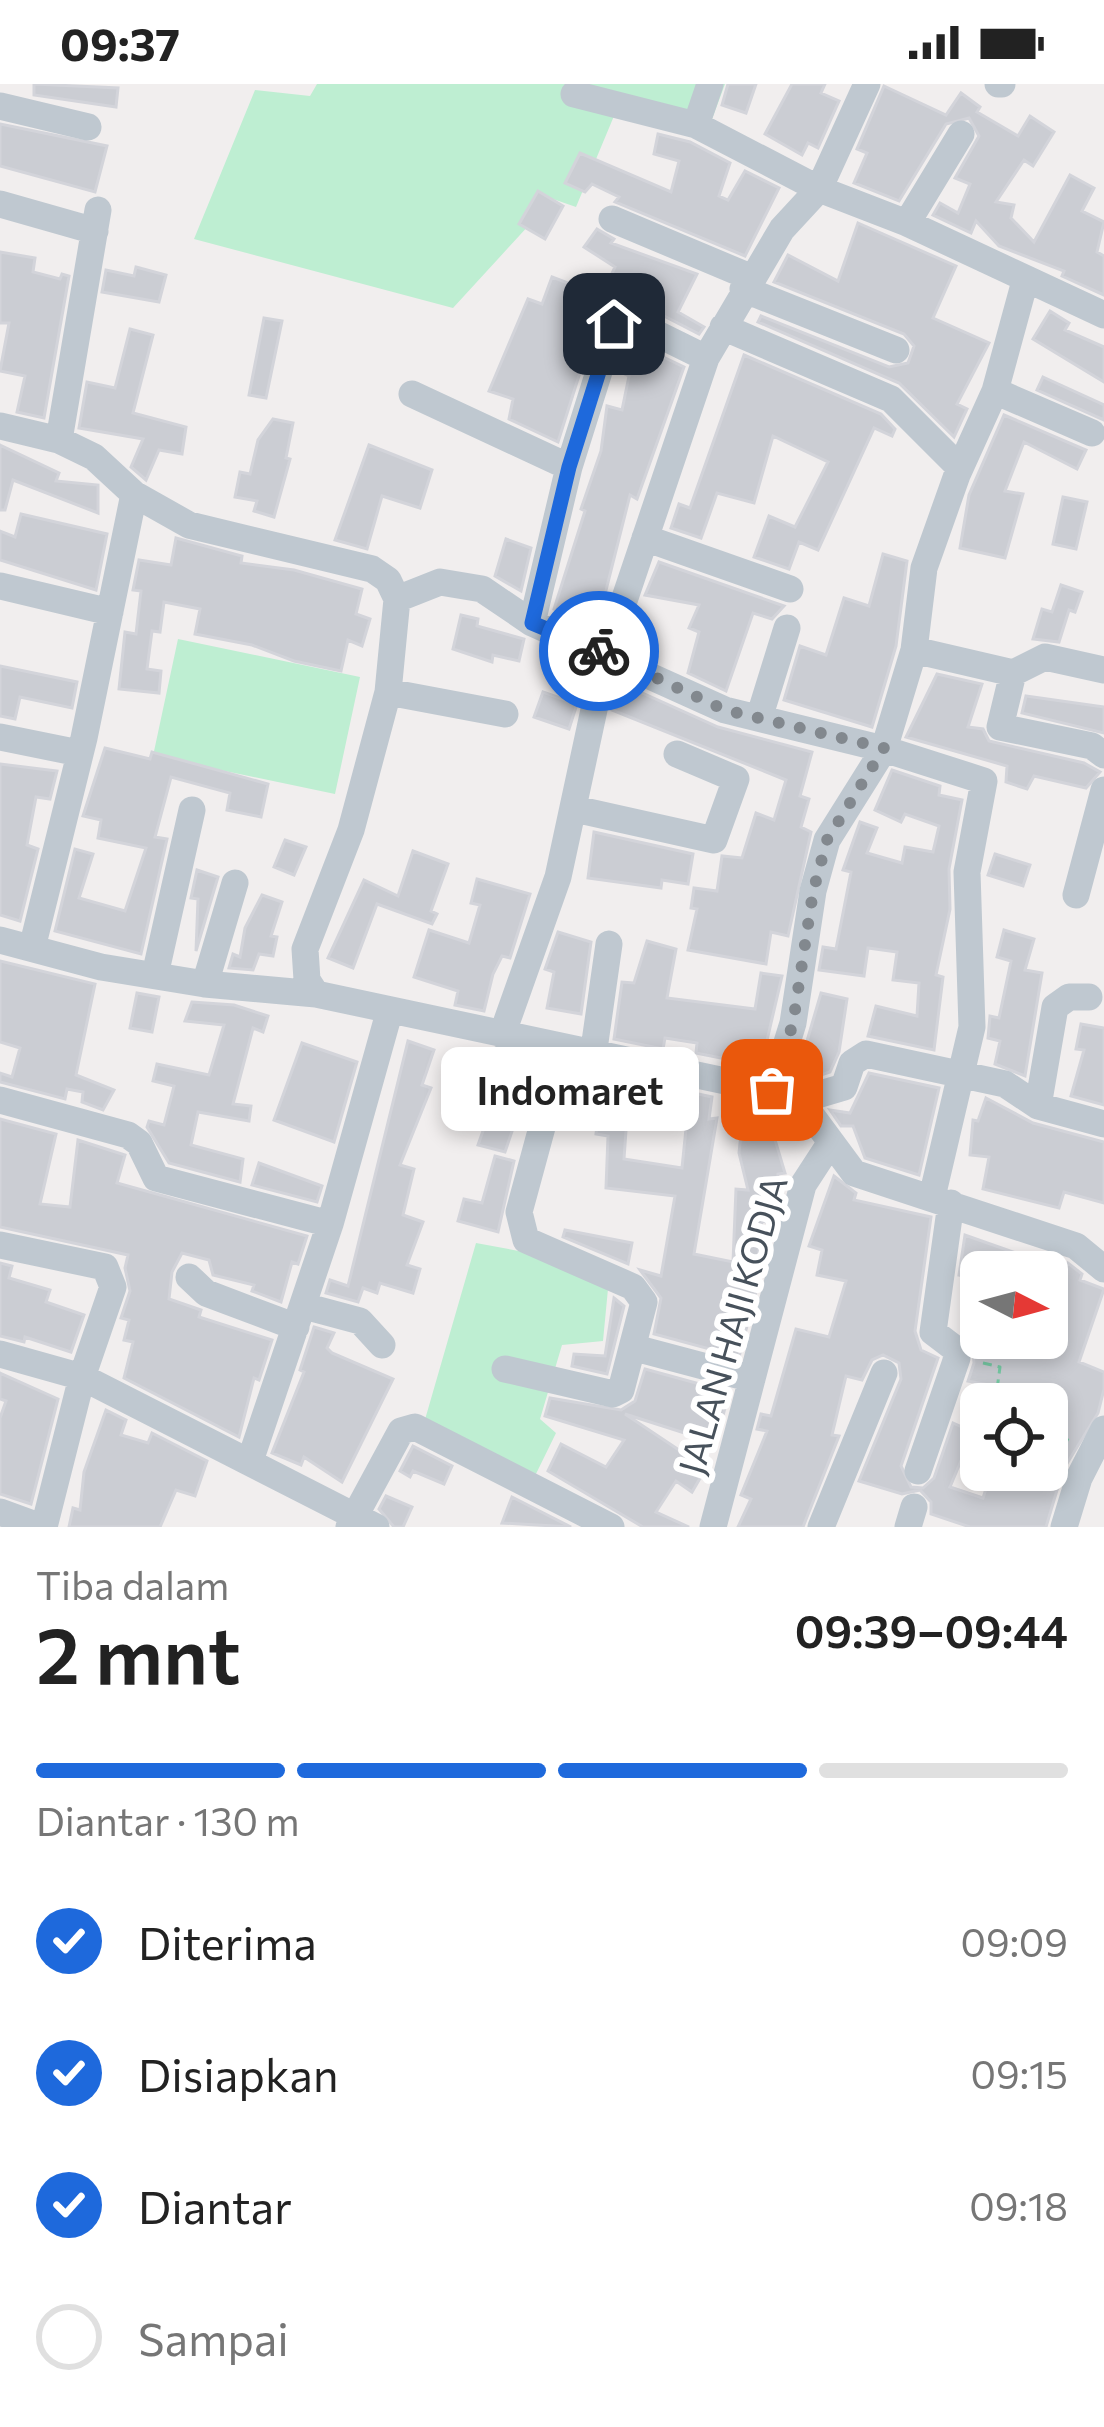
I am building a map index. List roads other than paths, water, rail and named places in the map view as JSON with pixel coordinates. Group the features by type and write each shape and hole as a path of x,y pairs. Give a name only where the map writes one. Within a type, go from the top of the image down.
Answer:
{"street":[{"path":"697,125 710,84"},
{"path":"502,1035 558,877 607,654 706,358 782,229 819,189 867,84"},
{"path":"574,94 697,125 819,189 907,223 1104,315"},
{"path":"0,106 88,127"},
{"path":"907,223 961,134"},
{"path":"0,204 97,220 59,440"},
{"path":"612,219 896,350"},
{"path":"772,1090 793,1023 813,892 827,840 884,748 914,650 924,568 960,468 995,391 1025,281"},
{"path":"532,623 569,467 614,324 631,321 706,358"},
{"path":"723,327 892,399 960,468"},
{"path":"995,391 1092,433"},
{"path":"412,394 569,467"},
{"path":"0,426 59,440 94,457 134,494 189,526 372,569 388,580 397,599 388,692 351,830 305,949 307,980 316,994"},
{"path":"32,948 134,494"},
{"path":"645,538 790,589"},
{"path":"397,599 440,582 482,590 532,623 725,710 884,748 984,781 967,872 972,1028 941,1200 934,1332 954,1348 957,1358 918,1471"},
{"path":"0,586 110,612"},
{"path":"760,715 787,628"},
{"path":"914,650 1013,673 1045,657 1104,670"},
{"path":"1013,673 1000,727 1092,746 1104,754"},
{"path":"388,692 505,713"},
{"path":"0,736 79,753"},
{"path":"575,809 714,840 736,779 677,754"},
{"path":"1076,895 1104,790"},
{"path":"154,975 192,810"},
{"path":"205,984 235,883"},
{"path":"0,940 205,984 316,994 563,1050 772,1090 800,1100 844,1087 852,1063 866,1054 1005,1084 1037,1106 1104,1124"},
{"path":"592,1056 609,944"},
{"path":"1037,1106 1055,1006 1069,997 1088,997"},
{"path":"250,1461 331,1224 388,1013"},
{"path":"505,1369 613,1394 621,1390 644,1302 633,1287 526,1240 519,1212 563,1050"},
{"path":"0,1100 128,1135 139,1142 156,1178 331,1224"},
{"path":"800,1100 854,1173 1076,1246 1104,1269"},
{"name":"JALAN HAJI KODJA","path":"713,1527 803,1185 829,1145"},
{"path":"0,1245 105,1267 113,1287 82,1377 43,1527 0,1512"},
{"path":"189,1277 206,1293 300,1316 360,1321 382,1345"},
{"path":"635,1348 752,1378"},
{"path":"0,1354 82,1377 250,1461 359,1523 401,1431 415,1427 611,1527"},
{"path":"821,1527 884,1372"},
{"path":"1064,1527 1098,1441"}],"place":[{"name":"Indomaret","path":"772,1090"}]}
